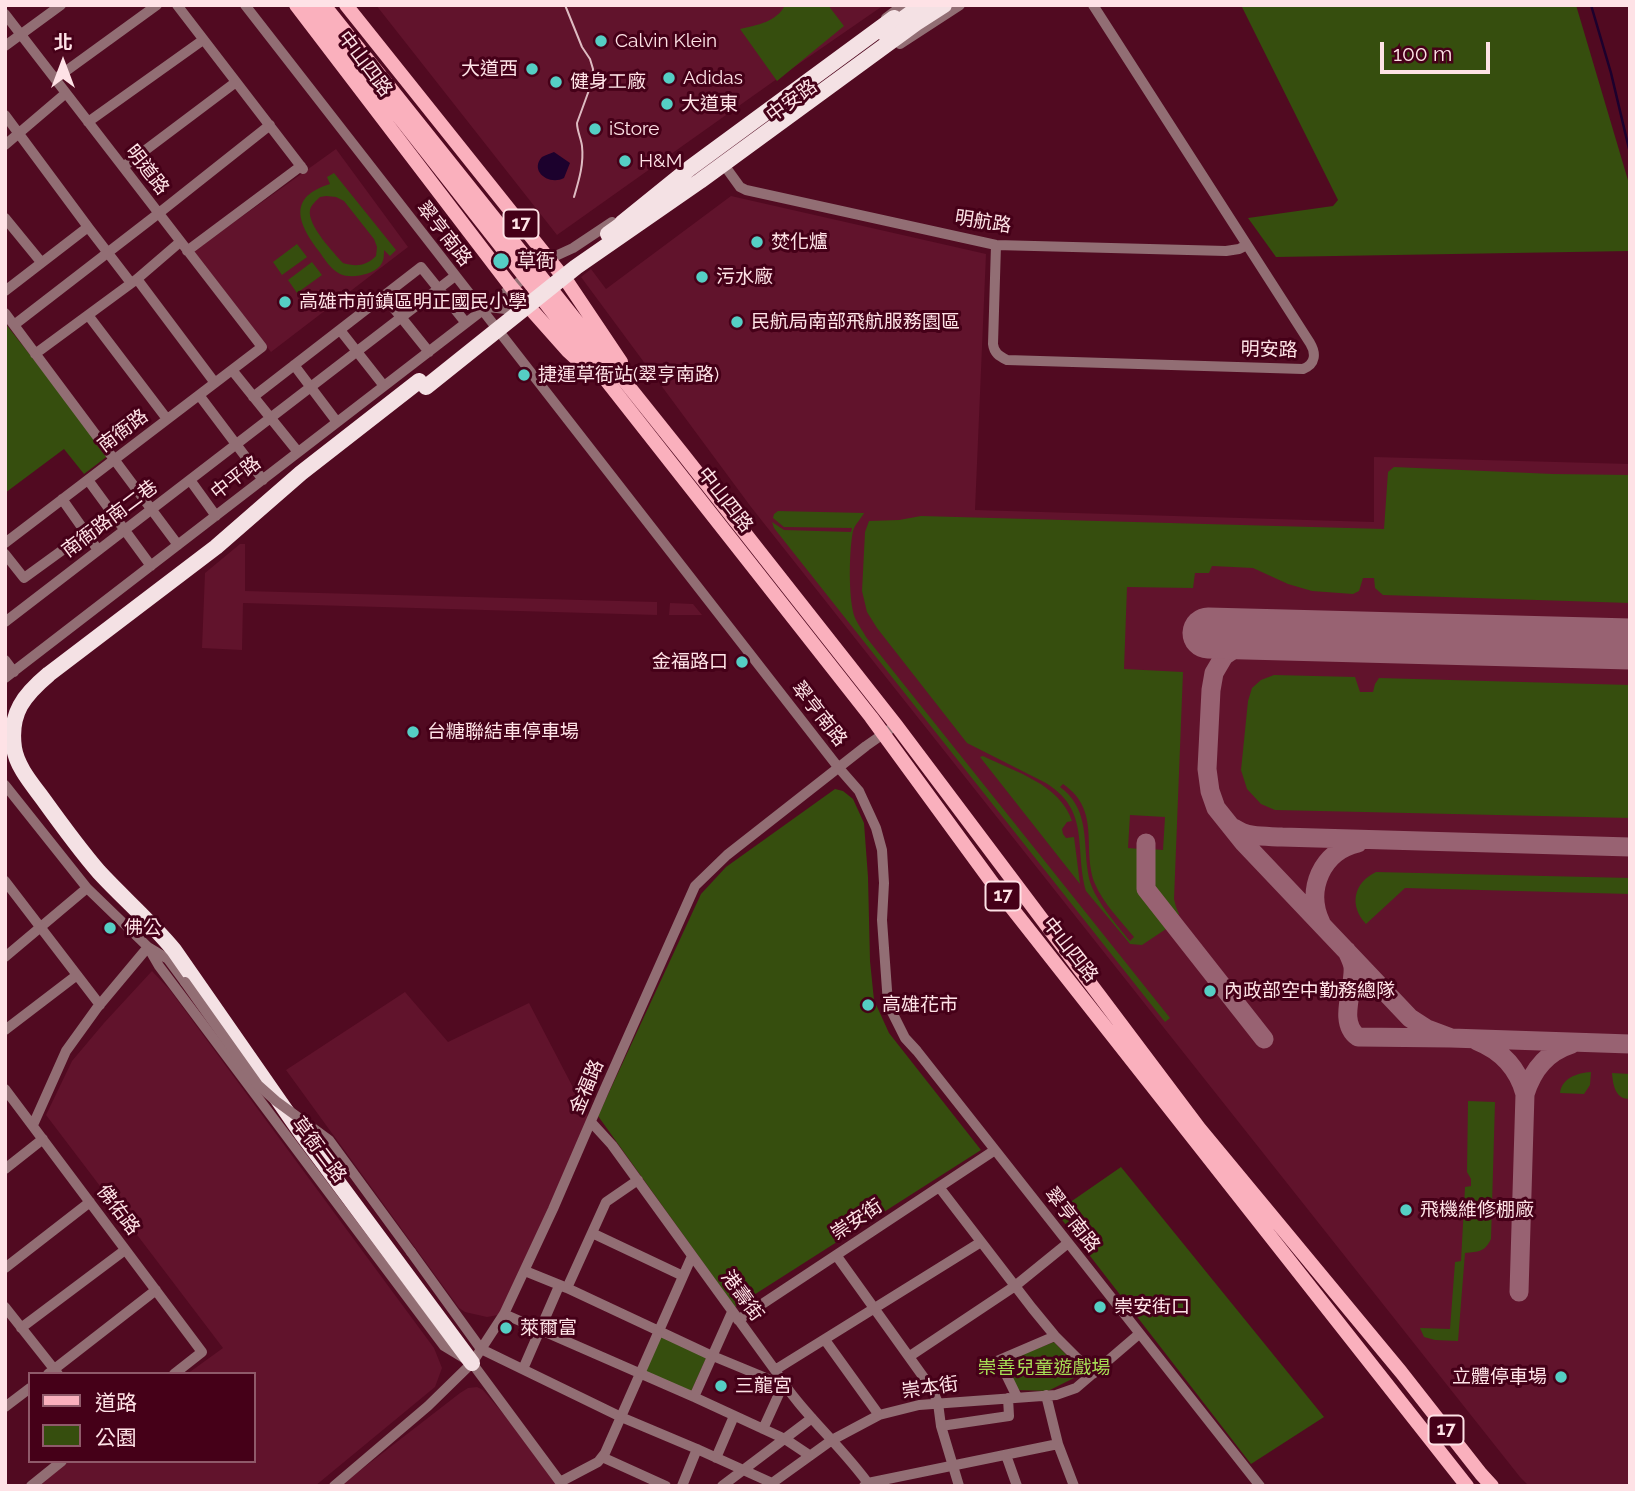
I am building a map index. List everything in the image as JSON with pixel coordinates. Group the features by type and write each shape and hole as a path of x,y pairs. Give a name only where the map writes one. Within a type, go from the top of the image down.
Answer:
{"highway":[{"path":"477,1356 302,1134 174,950 156,928 96,869 64,829 23,770 15,752 15,721 20,705 38,683 216,547 301,473 576,267 690,168 894,18 920,5"},
{"path":"611,238 930,5"},
{"path":"611,238 700,181 944,5"}],"main road":[{"name":"中山四路","path":"296,5 531,312 568,351 622,400"},
{"name":"中山四路","path":"311,5 550,297 682,453 896,725 1199,1128 1492,1486"},
{"name":"中山四路","path":"324,5 531,274"},
{"name":"中山四路","path":"346,5 568,283 682,453"},
{"name":"中山四路","path":"550,297 622,400 883,734 996,888 1467,1486"}],"street":[{"path":"5,46 61,5"},
{"path":"55,79 157,5"},
{"path":"35,354 184,246 302,168 177,5"},
{"name":"翠亨南路","path":"245,5 455,276 485,308 859,791 876,828 882,850 882,920 888,1004 905,1038 1259,1486"},
{"name":"中安路","path":"633,207 733,129 903,5"},
{"name":"中安路","path":"531,312 903,42 960,5"},
{"name":"明安路","path":"996,245 993,344 997,354 1007,360 1306,368 1313,361 1314,349 1093,5"},
{"name":"明道路","path":"5,14 262,347"},
{"path":"88,121 203,40"},
{"name":"中安路","path":"485,308 549,259 573,248 865,50 671,198 645,227"},
{"path":"123,167 236,82"},
{"path":"5,145 66,93"},
{"path":"5,115 108,253 134,281 215,383"},
{"path":"14,325 270,125"},
{"name":"明航路","path":"727,169 740,187 746,190 996,245 1234,251 1247,245"},
{"path":"5,218 41,262"},
{"path":"5,291 88,227"},
{"path":"253,397 421,267 466,323"},
{"name":"南衙路南二巷","path":"5,622 455,276"},
{"path":"384,296 429,352"},
{"path":"485,308 531,312"},
{"name":"中平路","path":"9,675 485,308"},
{"path":"5,313 178,545"},
{"path":"88,315 167,419"},
{"path":"340,330 384,386"},
{"name":"南衙路","path":"8,536 88,480 262,347"},
{"path":"294,365 337,422"},
{"path":"232,370 298,452"},
{"path":"199,395 263,480"},
{"path":"88,480 151,566"},
{"path":"190,480 216,516"},
{"path":"62,499 98,550"},
{"path":"5,554 24,579 86,533"},
{"path":"5,660 9,675"},
{"name":"金福路","path":"334,1486 428,1406 477,1356 505,1314 695,886 727,855 896,725"},
{"name":"草衙二路","path":"5,785 86,888 148,947 169,959 258,1084 276,1101 329,1140 411,1252 477,1356"},
{"path":"5,807 16,799"},
{"path":"5,957 86,888"},
{"path":"8,889 41,927 100,1005"},
{"path":"33,1125 65,1051 148,947"},
{"name":"草衙二路","path":"148,947 159,966 444,1346 477,1356"},
{"path":"5,1030 77,975"},
{"name":"佛佑路","path":"7,1095 33,1125 202,1352 177,1372"},
{"name":"港壽街","path":"591,1122 638,1180 775,1370 783,1385 845,1454 867,1485"},
{"path":"5,1169 43,1139"},
{"name":"崇安街","path":"735,1316 836,1255 995,1150"},
{"path":"523,1369 539,1329 606,1202 638,1180"},
{"path":"939,1186 1055,1336 1093,1374"},
{"path":"5,1268 90,1202"},
{"path":"592,1233 684,1276"},
{"path":"775,1370 981,1242"},
{"path":"910,1356 1015,1286 1068,1243"},
{"path":"21,1328 125,1250"},
{"path":"836,1255 932,1389 959,1486"},
{"path":"477,1356 561,1484 602,1457 692,1256"},
{"path":"526,1271 658,1332 783,1385 763,1429"},
{"path":"5,1307 9,1320 21,1328 53,1372 156,1290"},
{"path":"505,1314 785,1439 809,1455"},
{"path":"694,1397 735,1316"},
{"name":"崇本街","path":"770,1484 832,1440 879,1415 919,1405 1056,1395 1076,1388 1139,1334"},
{"path":"941,1426 1009,1416 1012,1397 999,1360 1055,1336"},
{"path":"825,1340 879,1415"},
{"path":"477,1356 523,1369 621,1417 770,1484"},
{"path":"5,1407 28,1390"},
{"path":"1046,1395 1058,1444 1074,1486"},
{"path":"716,1458 734,1416"},
{"path":"722,1486 812,1419"},
{"path":"867,1485 1058,1444"},
{"path":"682,1486 697,1449"},
{"path":"1006,1455 1017,1486"},
{"path":"602,1457 666,1486"},
{"path":"31,1486 60,1463"}],"shaded area":[{"path":"376,5 884,5 557,235"},
{"name":"高雄市前鎮區明正國民小學","path":"336,149 408,247 271,352 194,251"},
{"path":"554,152 570,163 564,178 558,180 542,176 538,167 542,157"},
{"path":"731,196 986,254 975,510 1374,522 1374,457 1630,464 1630,1486 1529,1486 1520,1477 751,507 581,277 591,269 606,289"},
{"path":"240,544 245,544 245,591 657,602 657,615 243,603 242,650 202,648 205,573"},
{"path":"670,603 693,604 702,615 669,615"},
{"path":"152,971 170,990 434,1348 442,1368 435,1387 315,1486 34,1486 63,1463 256,1463 256,1372 190,1372 223,1348 46,1115 72,1061"},
{"path":"405,992 448,1042 529,1003 591,1122 504,1314 487,1317 459,1308 286,1070"},
{"path":"477,1387 483,1390 565,1486 340,1486 460,1393"}],"green space":[{"path":"785,5 828,5 844,26 777,81 740,29 772,19"},
{"path":"1241,5 1576,5 1630,187 1630,251 1276,257 1248,218 1333,206 1338,200"},
{"path":"334,173 396,250 390,256 384,250 381,264 372,272 350,276 336,272 305,230 300,211 302,203 317,189 330,184 327,177","holes":["320,197 336,197 344,201 374,239 376,256 365,264 343,263 313,223 310,210 314,203"]},
{"path":"297,244 307,257 282,275 273,262"},
{"path":"312,262 322,275 297,293 288,280"},
{"path":"5,323 109,455 84,474 64,449 5,493"},
{"path":"1394,467 1630,475 1630,603 1383,595 1375,588 1374,578 1363,578 1359,591 1353,594 1312,591 1288,584 1253,568 1212,566 1209,573 1195,573 1193,588 1127,587 1124,669 1183,672 1174,899 1179,914 1176,918 1151,886 1151,849 1163,850 1165,817 1130,815 1128,848 1140,849 1141,889 1167,925 1166,929 1142,945 1130,944 1086,891 1078,830 1069,804 1044,782 967,743 867,612 862,591 865,532 869,521 921,516 1384,529 1388,472","holes":["1063,784 1075,795 1087,818 1091,870 1095,884 1107,905 1134,937 1130,941 1104,908 1092,887 1080,813 1069,795 1060,787"]},
{"path":"778,511 864,513 853,531 850,575 855,618 866,637 1170,1018 1165,1022 774,528 772,522 784,530 851,532 852,528 784,527 773,518"},
{"path":"1274,675 1355,677 1360,692 1373,692 1379,678 1630,685 1630,818 1275,810 1261,804 1247,789 1241,770 1248,701 1252,688 1261,680"},
{"path":"983,756 1035,781 1058,797 1072,821 1067,822 1062,829 1066,838 1074,837 1080,884 980,757"},
{"path":"835,789 843,791 853,799 864,823 874,1000 889,1033 981,1150 735,1307 598,1116 701,894 726,867"},
{"path":"1376,872 1630,878 1630,894 1405,888 1366,924 1357,910 1356,895 1362,882"},
{"path":"1591,1072 1590,1085 1584,1094 1560,1093 1571,1077"},
{"path":"1612,1073 1630,1074 1630,1099 1618,1094"},
{"path":"1468,1101 1495,1102 1491,1239 1483,1249 1465,1253 1458,1341 1435,1340 1424,1337 1420,1328 1450,1329 1455,1262 1461,1261 1465,1187 1471,1186 1467,1172"},
{"path":"1121,1167 1324,1417 1251,1464 1056,1212"},
{"path":"659,1335 707,1356 690,1394 643,1373"},
{"name":"崇善兒童遊戲場","path":"1054,1342 1084,1373 1048,1391 1017,1390 1003,1362"}],"waterway":[{"path":"1591,5 1630,153"}],"taxiway":[{"path":"1277,635 1243,643 1224,656 1214,673 1207,769 1216,808 1244,843 1410,1018 1427,1029 1451,1038"},
{"path":"1234,828 1251,835 1263,836 1630,847"},
{"path":"1146,843 1146,889 1264,1039"},
{"path":"1321,923 1315,898 1320,874 1335,854 1358,843"},
{"path":"1347,951 1353,967 1348,1004 1349,1023 1358,1037 1630,1044"},
{"path":"1477,1041 1508,1062 1518,1076 1525,1094 1519,1292"},
{"path":"1525,1094 1542,1063 1555,1052 1572,1044"}],"runway":[{"path":"1208,633 1630,644"}],"tram line":[{"path":"565,5 593,69 592,82 577,123 582,159 574,197"}],"place":[{"name":"Calvin Klein","path":"601,41"},
{"name":"大道西","path":"532,69"},
{"name":"Adidas","path":"669,78"},
{"name":"健身工廠","path":"556,82"},
{"name":"大道東","path":"667,104"},
{"name":"iStore","path":"595,129"},
{"name":"H&M","path":"625,161"},
{"name":"焚化爐","path":"757,242"},
{"name":"草衙","path":"501,261"},
{"name":"污水廠","path":"702,277"},
{"name":"高雄市前鎮區明正國民小學","path":"285,302"},
{"name":"民航局南部飛航服務園區","path":"737,322"},
{"name":"捷運草衙站(翠亨南路)","path":"524,375"},
{"name":"金福路口","path":"742,662"},
{"name":"台糖聯結車停車場","path":"413,732"},
{"name":"佛公","path":"110,928"},
{"name":"內政部空中勤務總隊","path":"1210,991"},
{"name":"高雄花市","path":"868,1005"},
{"name":"飛機維修棚廠","path":"1406,1210"},
{"name":"崇安街口","path":"1100,1307"},
{"name":"萊爾富","path":"506,1328"},
{"name":"立體停車場","path":"1561,1377"},
{"name":"三龍宮","path":"721,1386"}]}
